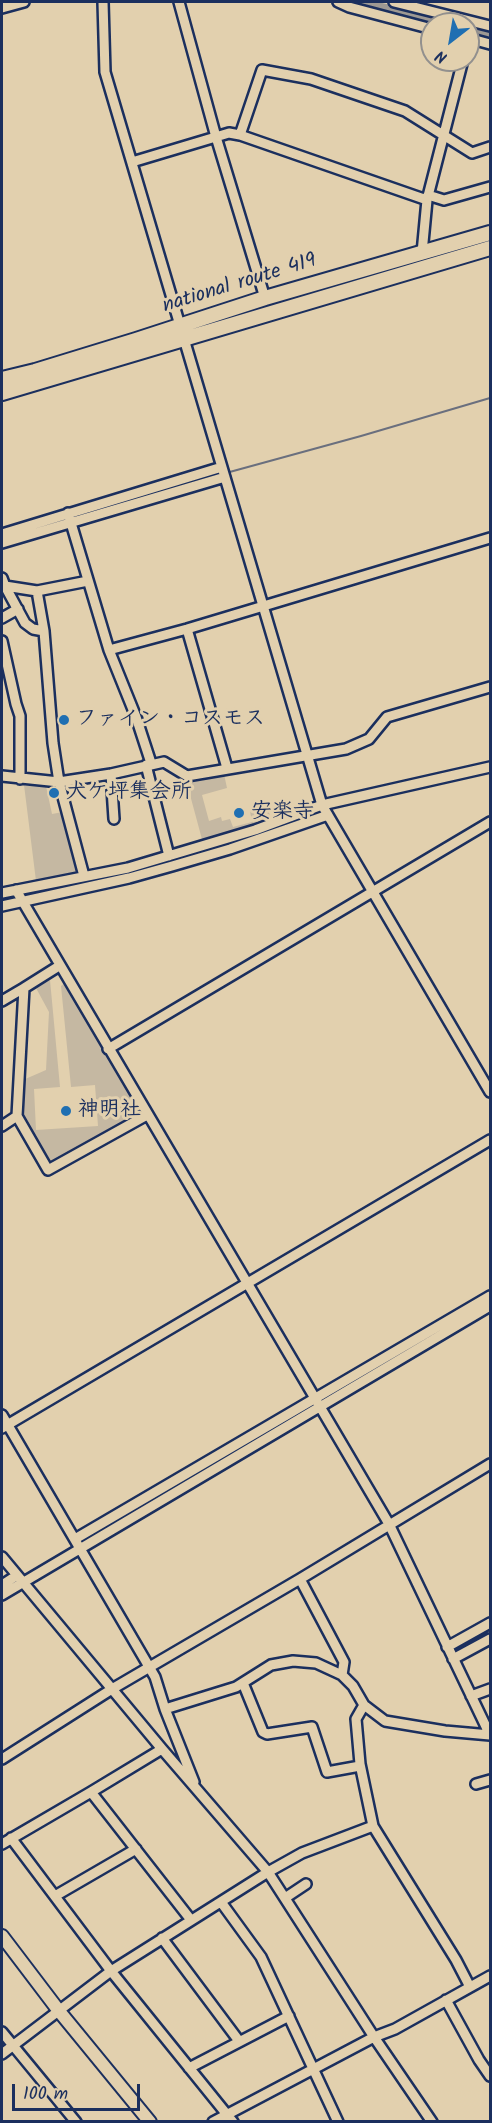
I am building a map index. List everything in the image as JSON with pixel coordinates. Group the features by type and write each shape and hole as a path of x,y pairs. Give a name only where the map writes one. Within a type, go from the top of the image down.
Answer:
{"highway":[{"name":"national route 419","path":"2,393 182,333 265,298 490,232"},
{"name":"national route 419","path":"2,380 490,248"}],"main road":[{"path":"2,1936 59,2011 150,2121"}],"street":[{"path":"2,8 24,2"},
{"path":"103,2 103,64 322,805 490,1092"},
{"path":"179,2 216,137 265,298"},
{"path":"338,2 420,26"},
{"path":"394,2 406,3 490,26"},
{"path":"240,135 262,70 311,79 405,111 472,153 490,147"},
{"path":"422,253 427,198 460,72"},
{"path":"132,162 229,133 427,198 444,200 490,187"},
{"path":"2,534 69,518 224,472"},
{"path":"2,543 69,518"},
{"path":"69,518 109,650 136,717 169,856"},
{"path":"109,650 187,629 490,537"},
{"path":"3,580 37,591 88,581"},
{"path":"3,580 25,623 33,629 44,631"},
{"path":"37,591 44,631 53,743 59,782 84,876"},
{"path":"2,618 18,609"},
{"path":"187,629 227,768"},
{"path":"2,641 16,704 21,716 20,779"},
{"path":"2,776 59,782 111,774 164,762 187,776 346,749 369,739 387,717 490,687"},
{"path":"2,893 128,868 255,830 322,805 490,767"},
{"path":"111,774 114,819"},
{"path":"2,906 172,866 230,849 328,815"},
{"path":"108,1048 490,822"},
{"path":"16,890 389,1524 490,1735 490,1740"},
{"path":"2,1001 59,966"},
{"path":"24,988 17,1116 48,1170 147,1115"},
{"path":"2,1126 17,1116"},
{"path":"4,1426 490,1140"},
{"path":"317,1403 490,1296"},
{"path":"2,1594 19,1579 77,1544 317,1403 490,1306"},
{"path":"2,1415 4,1426 155,1677 165,1709 197,1788"},
{"path":"2,1759 112,1689 490,1464"},
{"path":"2,1557 268,1872 374,2037 432,2121"},
{"path":"2,1585 19,1579"},
{"path":"300,1579 344,1662 342,1675"},
{"path":"447,1647 490,1623"},
{"path":"453,1659 490,1639"},
{"path":"165,1709 236,1687 271,1665 293,1661 316,1663 342,1675 353,1686 364,1705 386,1721 445,1731 490,1735"},
{"path":"243,1683 263,1732 267,1734 312,1727 327,1772 360,1766"},
{"path":"471,1696 490,1689"},
{"path":"364,1705 356,1719 360,1766 373,1826 456,1960 470,1987"},
{"path":"2,1844 162,1749"},
{"path":"476,1784 490,1780"},
{"path":"91,1792 191,1920"},
{"path":"2,2054 111,1971 268,1872 302,1853 373,1826"},
{"path":"11,1838 111,1971 230,2118"},
{"path":"55,1896 136,1849"},
{"path":"285,1898 306,1884"},
{"path":"221,1902 261,1957 338,2121"},
{"path":"162,1938 239,2041"},
{"path":"213,2121 230,2118 314,2069 374,2037 395,2029 490,1976"},
{"path":"446,2000 490,2076"},
{"path":"189,2068 289,2016"},
{"path":"2,2032 76,2121"}],"shaded area":[{"path":"224,774 227,788 202,795 209,821 221,817 222,821 230,819 233,827 252,822 250,811 267,807 271,818 203,843 186,780"},
{"path":"24,785 46,786 52,814 63,812 79,871 36,881"},
{"path":"50,980 60,1087 34,1089 36,1130 98,1126 95,1085 71,1087 61,986 65,983 141,1113 50,1165 21,1116 23,1080 46,1070 49,1012 36,988"}],"waterway":[{"path":"359,2 420,17"},
{"path":"480,31 490,34"},
{"path":"226,473 490,398"}],"place":[{"name":"ファイン・コスモス","path":"64,720"},
{"name":"犬ケ坪集会所","path":"54,793"},
{"name":"安楽寺","path":"239,813"},
{"name":"神明社","path":"66,1111"}]}
